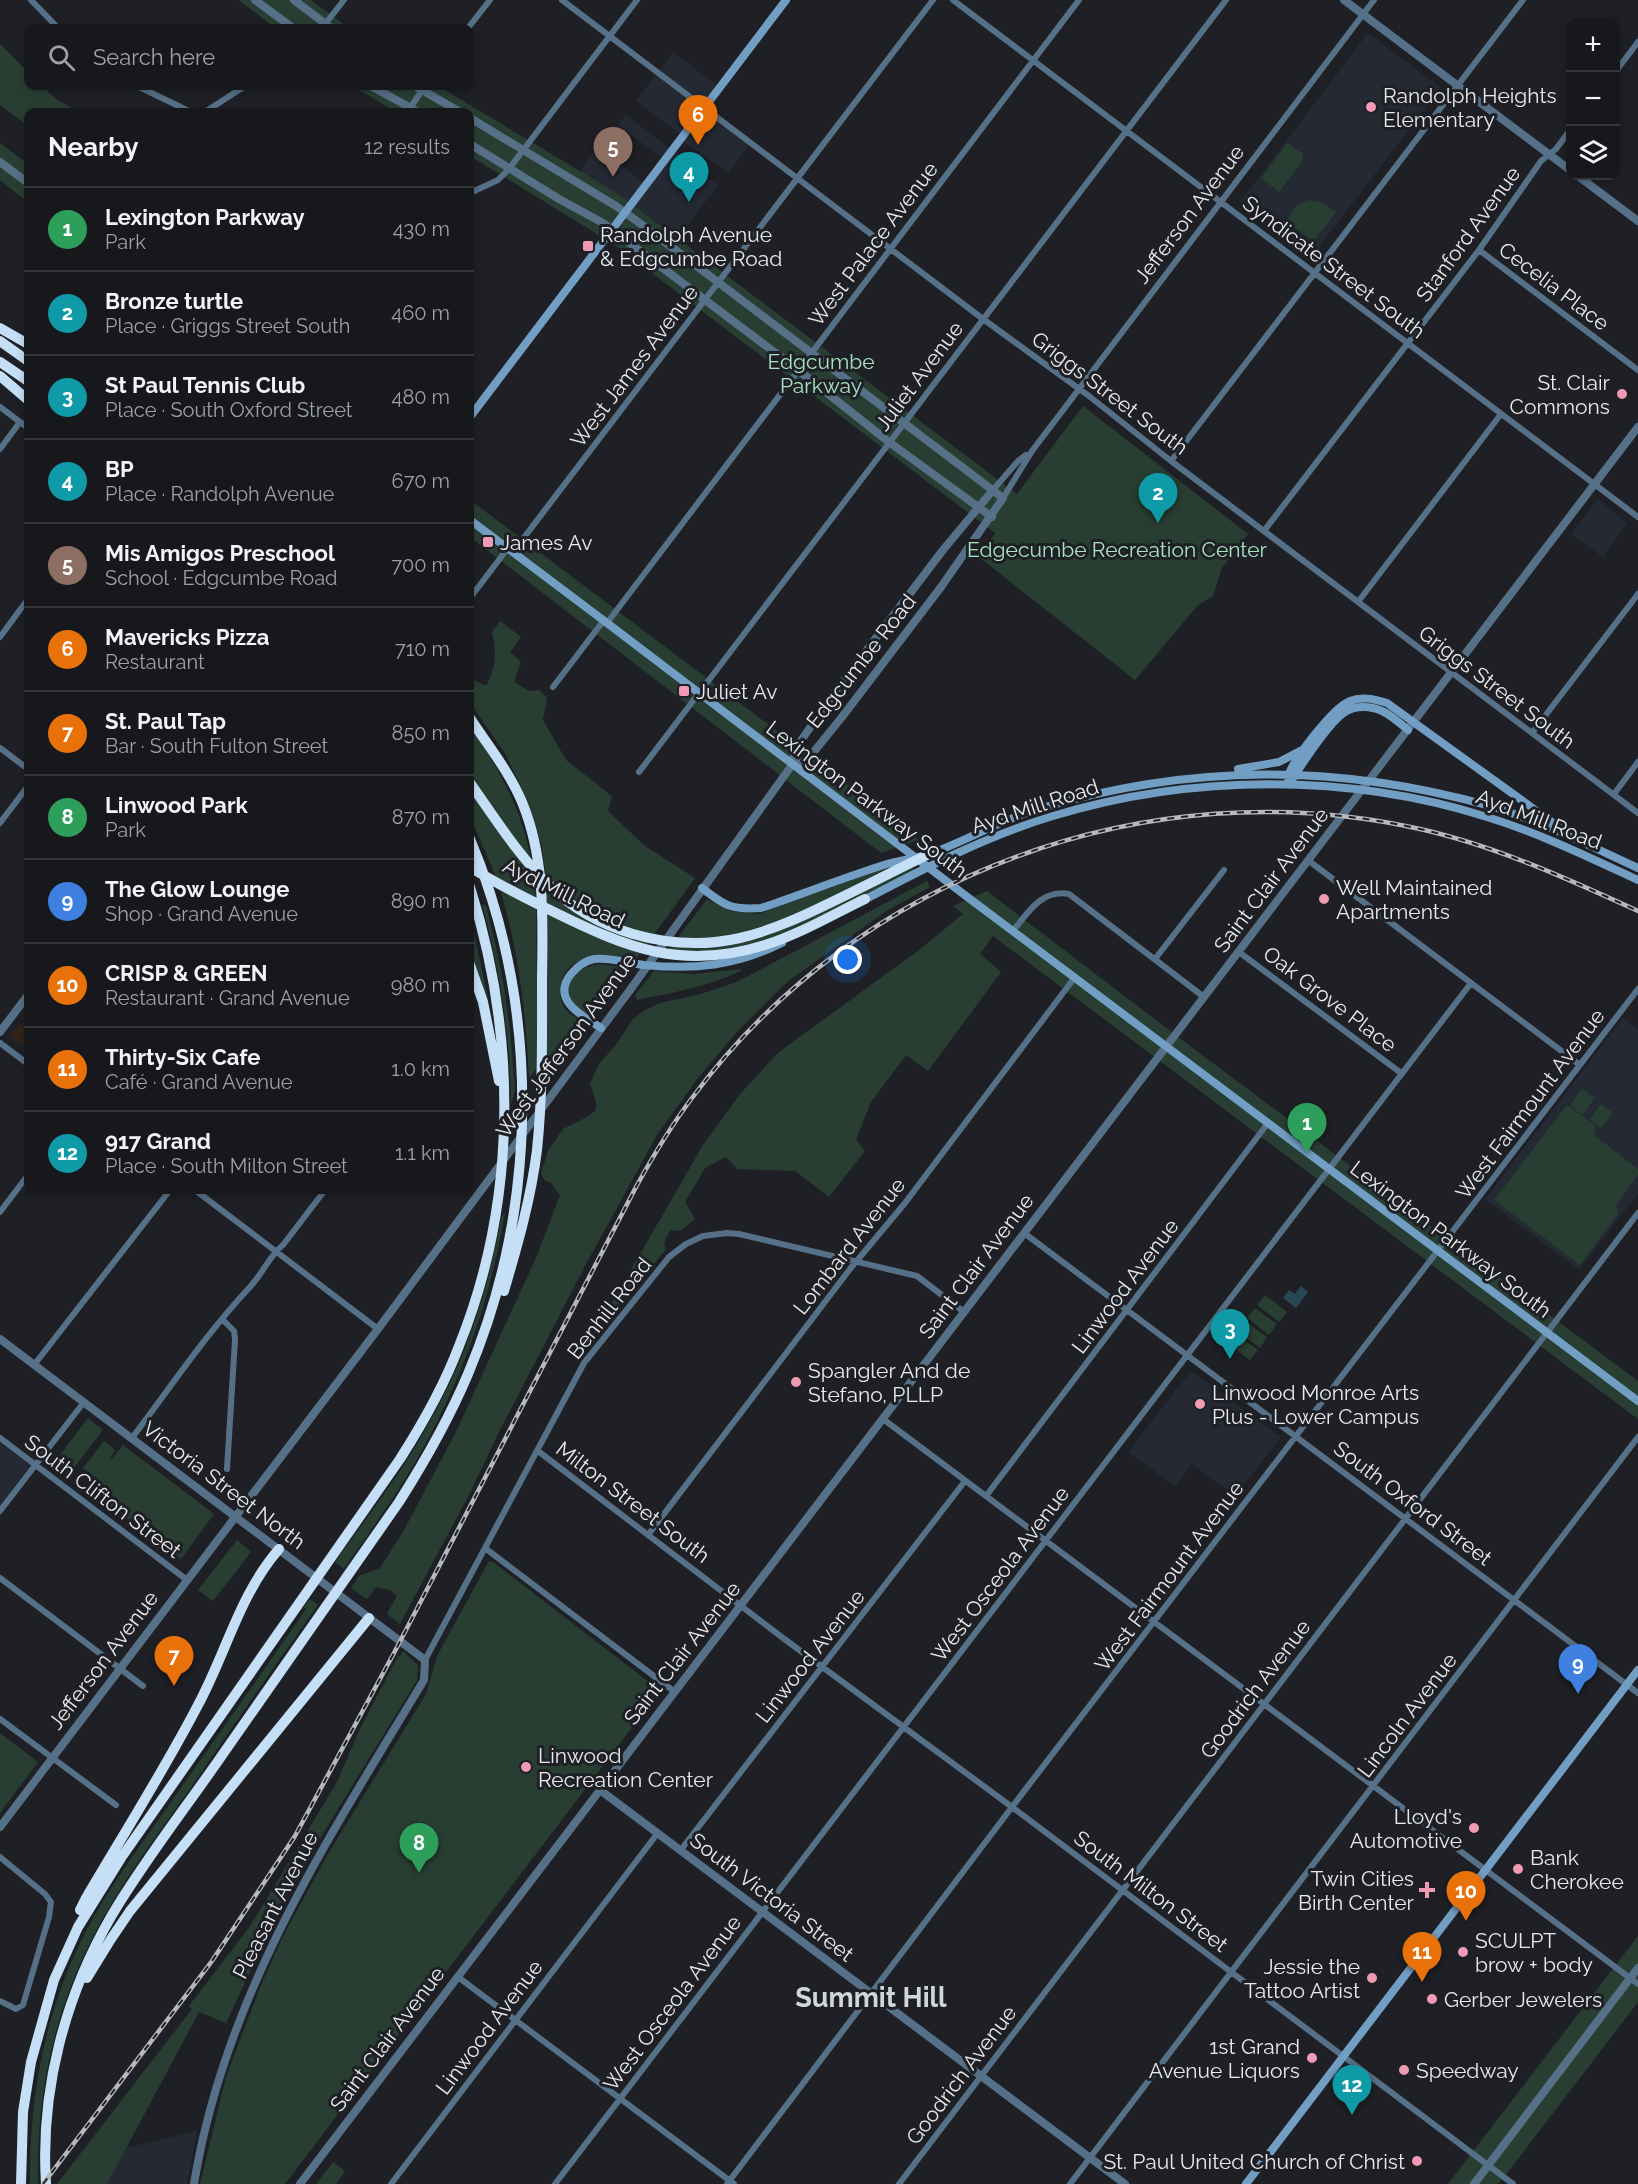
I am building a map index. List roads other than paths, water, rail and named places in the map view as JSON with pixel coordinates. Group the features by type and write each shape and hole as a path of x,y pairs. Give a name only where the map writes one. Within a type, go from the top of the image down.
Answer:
{"highway":[{"path":"0,328 24,342"},
{"path":"0,341 24,358"},
{"path":"0,362 24,378"},
{"path":"0,376 24,397"},
{"path":"46,2184 45,2138 50,2093 68,2013 88,1962 113,1914 141,1870 399,1502 433,1446 456,1401 482,1337 504,1292 521,1236 533,1178 539,1126 542,1064 540,880 534,840 523,803 505,768 474,724"},
{"path":"474,788 526,860 553,890 605,924 629,933 659,940 694,944 713,943 763,933 806,915 932,853"},
{"path":"474,849 498,922 514,996 522,1090 515,1202 501,1275 482,1337"},
{"name":"Ayd Mill Road","path":"474,869 498,884 608,938 643,950 674,955 710,955 765,945 865,899"},
{"path":"58,1969 78,1927 104,1882 400,1459 440,1389 459,1348 473,1309 493,1231 501,1173 505,1114 503,1049 497,998 474,900"},
{"path":"474,978 487,1019 505,1114"},
{"path":"21,2184 21,2139 26,2087 37,2034 58,1969 86,1898 197,1707 250,1588 279,1549"},
{"path":"68,2013 106,1946 130,1911 369,1618"}],"main road":[{"path":"474,412 786,0"},
{"name":"Lexington Parkway South","path":"474,523 1638,1401"},
{"path":"1288,786 1305,748 1331,714 1342,705 1355,699 1371,698 1387,703 1411,726"},
{"path":"1292,774 1336,720 1351,709 1365,707 1384,711 1411,726 1575,839"},
{"path":"1197,778 1279,762 1305,748"},
{"name":"Ayd Mill Road","path":"702,888 722,903 740,909 761,908 890,863 932,853 994,825 1036,810 1123,788 1246,774 1335,777 1409,787 1491,807 1534,821 1638,868"},
{"name":"Ayd Mill Road","path":"865,899 963,850 1005,832 1055,815 1110,801 1173,791 1231,786 1364,790 1406,796 1486,817 1555,842 1638,880"},
{"path":"601,1028 576,1011 566,999 567,980 585,962 602,959 678,968 728,963 767,951 865,899"},
{"path":"1246,2184 1638,1670"}],"street":[{"path":"31,0 54,24"},
{"path":"255,0 288,24"},
{"path":"294,0 322,24"},
{"path":"328,24 344,0"},
{"path":"471,24 490,0"},
{"name":"Griggs Street South","path":"562,0 1638,813"},
{"path":"474,191 498,180 509,169 637,0"},
{"name":"West James Avenue","path":"474,593 705,300 933,0"},
{"name":"Syndicate Street South","path":"953,0 1638,517"},
{"name":"West Palace Avenue","path":"553,687 606,621 1079,0"},
{"name":"Juliet Avenue","path":"639,772 859,486 904,422 1226,0"},
{"path":"1344,0 1566,167"},
{"name":"Jefferson Avenue","path":"1003,498 1032,451 1078,389 1374,0"},
{"path":"1171,461 1523,0"},
{"path":"1620,66 1638,42"},
{"path":"145,90 182,108"},
{"path":"211,108 239,90"},
{"path":"378,90 410,108 419,90"},
{"path":"426,90 454,108"},
{"path":"474,120 624,213 1003,498"},
{"name":"Stanford Avenue","path":"1264,531 1479,250 1541,161 1566,135"},
{"path":"474,147 612,229 890,442 992,517"},
{"path":"0,162 24,180"},
{"path":"1583,180 1638,221"},
{"name":"Cecelia Place","path":"1479,250 1638,370"},
{"path":"0,407 24,426"},
{"path":"1358,602 1501,414"},
{"path":"0,449 20,422"},
{"name":"Saint Clair Avenue","path":"300,2184 1638,427"},
{"name":"Jefferson Avenue","path":"993,490 1018,461 1032,451"},
{"name":"Edgcumbe Road","path":"792,765 795,749 838,688 977,506 993,490"},
{"name":"Edgcumbe Road","path":"792,765 808,759 842,717 992,517 1003,498"},
{"path":"1532,733 1638,594"},
{"path":"0,637 24,604"},
{"path":"0,748 24,766"},
{"path":"1614,794 1638,762"},
{"name":"West Jefferson Avenue","path":"236,1516 630,990 792,765"},
{"path":"0,824 24,791"},
{"path":"1309,861 1580,1065"},
{"path":"1155,959 1224,870"},
{"path":"1013,931 1037,902 1057,894 1069,894 1204,998"},
{"name":"Oak Grove Place","path":"1239,952 1401,1073"},
{"name":"Lombard Avenue","path":"648,1535 857,1260 905,1203 1075,977"},
{"name":"West Osceola Avenue","path":"555,2184 1471,983"},
{"name":"West Fairmount Avenue","path":"730,2183 1012,1807 1638,989"},
{"path":"0,1032 24,1000"},
{"path":"0,1042 24,1061"},
{"name":"Linwood Avenue","path":"986,1496 1268,1124"},
{"path":"0,1212 24,1180"},
{"path":"34,1365 167,1194"},
{"path":"200,1194 378,1329"},
{"path":"132,1438 222,1319 250,1287 276,1251 284,1245 322,1194"},
{"name":"Goodrich Avenue","path":"899,2184 1638,1213"},
{"name":"Benhill Road","path":"425,1660 584,1362 669,1257 686,1244 703,1236 727,1233 857,1260 917,1276 964,1312"},
{"name":"South Oxford Street","path":"1024,1233 1638,1693"},
{"path":"222,1319 234,1331 235,1340 227,1469"},
{"name":"Victoria Street North","path":"0,1339 425,1660"},
{"path":"0,1510 84,1402"},
{"path":"883,1419 1638,1984"},
{"name":"Lincoln Avenue","path":"1070,2184 1516,1601 1638,1437"},
{"name":"South Clifton Street","path":"0,1438 187,1580"},
{"name":"Milton Street South","path":"538,1451 822,1667"},
{"name":"Linwood Avenue","path":"680,1851 965,1480"},
{"name":"Jefferson Avenue","path":"0,1827 236,1516"},
{"path":"485,1548 675,1692"},
{"path":"0,1578 143,1686"},
{"name":"Pleasant Avenue","path":"194,2184 210,2106 233,2036 258,1977 305,1880 424,1680 425,1660"},
{"name":"South Milton Street","path":"822,1667 1514,2184"},
{"path":"0,1719 117,1805"},
{"name":"South Victoria Street","path":"600,1790 1125,2184"},
{"name":"Linwood Avenue","path":"391,2184 657,1834"},
{"path":"0,1857 49,1898 51,1907 23,2005 16,2009 0,2001"},
{"path":"1474,2184 1638,1968"},
{"path":"458,1977 730,2183"}],"water":[{"path":"1301,1286 1308,1292 1296,1308 1283,1298 1289,1290 1295,1294"}],"railway":[{"path":"43,2184 212,1961 295,1836 394,1653 636,1187 670,1130 692,1098 760,1020 838,953 924,898 1017,857 1114,828 1215,814 1318,814 1420,829 1504,854 1558,875 1638,911"}],"place":[{"name":"Randolph Heights Elementary","path":"1371,107"},
{"name":"Mavericks Pizza","path":"698,145"},
{"name":"Mis Amigos Preschool","path":"613,177"},
{"name":"BP","path":"689,202"},
{"name":"Randolph Avenue & Edgcumbe Road","path":"588,246"},
{"name":"St. Clair Commons","path":"1622,394"},
{"name":"Bronze turtle","path":"1158,523"},
{"name":"James Av","path":"488,542"},
{"name":"Juliet Av","path":"684,691"},
{"name":"Well Maintained Apartments","path":"1324,899"},
{"name":"Lexington Parkway","path":"1307,1153"},
{"name":"St Paul Tennis Club","path":"1230,1359"},
{"name":"Spangler And de Stefano, PLLP","path":"796,1382"},
{"name":"Linwood Monroe Arts Plus - Lower Campus","path":"1200,1404"},
{"name":"St. Paul Tap","path":"174,1686"},
{"name":"The Glow Lounge","path":"1578,1694"},
{"name":"Linwood Recreation Center","path":"526,1767"},
{"name":"Lloyd's Automotive","path":"1474,1828"},
{"name":"Bank Cherokee","path":"1518,1869"},
{"name":"Linwood Park","path":"419,1873"},
{"name":"Twin Cities Birth Center","path":"1427,1890"},
{"name":"CRISP & GREEN","path":"1466,1921"},
{"name":"SCULPT brow + body","path":"1463,1952"},
{"name":"Jessie the Tattoo Artist","path":"1372,1978"},
{"name":"Thirty-Six Cafe","path":"1422,1982"},
{"name":"Gerber Jewelers","path":"1432,1999"},
{"name":"1st Grand Avenue Liquors","path":"1312,2058"},
{"name":"Speedway","path":"1404,2070"},
{"name":"917 Grand","path":"1352,2115"},
{"name":"St. Paul United Church of Christ","path":"1417,2161"}],"district":[{"name":"Summit Hill","path":"871,1997"}],"park label":[{"name":"Edgcumbe Parkway","path":"821,373"},
{"name":"Edgecumbe Recreation Center","path":"1117,549"}]}
